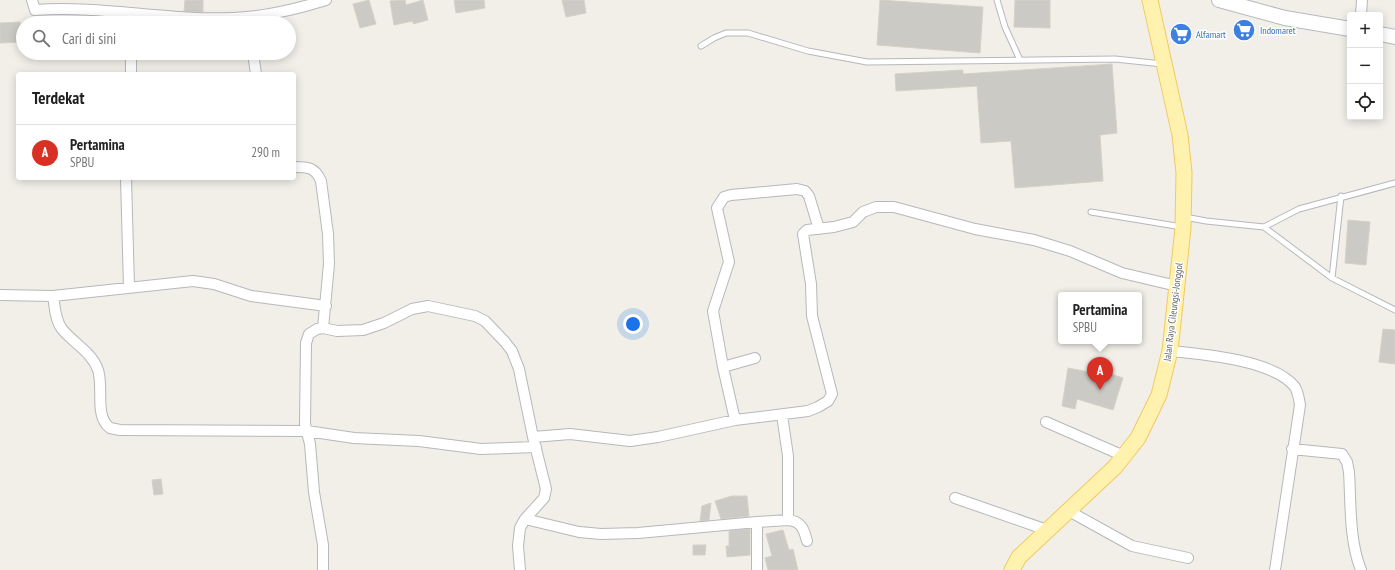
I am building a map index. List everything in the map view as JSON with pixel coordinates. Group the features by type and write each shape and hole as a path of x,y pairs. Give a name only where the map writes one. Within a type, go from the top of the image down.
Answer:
{"main road":[{"name":"Jalan Raya Cileungsi-Jonggol","path":"1012,570 1019,558 1067,510 1115,467 1138,438 1159,395 1170,351 1183,222 1184,173 1180,135 1150,0"}],"street":[{"path":"32,0 35,10 62,8 117,16"},
{"path":"263,16 326,0"},
{"path":"1219,0 1347,28"},
{"path":"1361,12 1362,0"},
{"path":"1383,35 1395,37"},
{"path":"131,60 131,72"},
{"path":"254,60 256,72"},
{"path":"296,167 313,168 321,181 328,234 329,264 323,328"},
{"path":"126,180 129,287"},
{"path":"735,420 722,367 713,311 729,262 717,212 719,202 724,197 743,194 797,190 805,191 809,196 819,229"},
{"path":"53,296 56,319 61,328 86,352 98,369 100,378 102,419 110,428 128,430 307,430 354,438 425,441 481,449 535,442 570,434 630,441 658,437 759,415 782,415 818,407 828,401 832,394 812,316 811,284 803,239 804,232 853,222 863,212 876,207 894,206 974,229 1034,240 1070,251 1122,273 1177,286"},
{"path":"0,295 53,296 193,281 214,284 251,296 326,306"},
{"path":"323,570 323,545 314,492 305,407 306,343 309,334 316,329 323,328 337,331 363,330 384,323 412,309 428,306 475,316 486,321 512,351 519,369 535,442 545,479 546,494 538,506 525,519 520,528 518,546 520,570"},
{"path":"1170,351 1226,357 1264,368 1289,381 1296,388 1300,405 1297,429 1292,449 1275,570"},
{"path":"722,367 755,358"},
{"path":"782,415 788,456 788,520"},
{"path":"1046,422 1124,456"},
{"path":"1292,449 1342,454 1347,462 1354,543 1356,558 1361,570"},
{"path":"955,498 1047,530"},
{"path":"1067,510 1132,546 1188,558"},
{"path":"525,519 579,532 601,534 638,533 795,520 800,524 807,541"},
{"path":"757,522 757,570"}],"lane":[{"path":"997,0 1005,26 1020,60"},
{"path":"701,46 726,33 748,34 808,51 867,62 1114,59 1164,64"},
{"path":"1264,227 1299,209 1341,196 1395,183"},
{"path":"1332,278 1341,196"},
{"path":"1091,212 1183,222 1206,221 1264,227 1332,278 1395,310"}],"building":[{"path":"185,0 203,0 203,12 184,11"},
{"path":"369,0 376,24 360,28 353,4"},
{"path":"405,0 406,5 423,0 428,20 413,24 413,21 394,25 390,1"},
{"path":"454,0 484,0 485,8 456,13"},
{"path":"562,0 584,0 586,13 566,17"},
{"path":"880,0 983,7 980,53 877,45"},
{"path":"1015,0 1050,0 1050,28 1014,27"},
{"path":"16,22 16,42 0,43 0,23"},
{"path":"1112,64 1117,133 1100,135 1103,181 1015,188 1011,141 981,143 977,86 896,91 895,74 963,70 963,74"},
{"path":"1348,220 1370,222 1366,265 1345,263"},
{"path":"1383,329 1395,330 1395,364 1379,362"},
{"path":"1090,367 1123,378 1113,410 1077,399 1075,409 1062,406 1068,368 1089,372"},
{"path":"161,479 163,494 154,495 152,480"},
{"path":"732,496 747,496 749,516 721,519 715,501"},
{"path":"711,503 709,520 700,521 702,506"},
{"path":"750,529 750,555 727,557 726,546 729,546 729,531"},
{"path":"783,530 789,550 793,549 798,570 768,570 765,558 772,556 766,534"},
{"path":"693,545 706,545 705,555 693,555"}],"place":[{"name":"Indomaret","path":"1244,30"},
{"name":"Alfamart","path":"1181,34"},
{"name":"Pertamina","path":"1100,390"}]}
